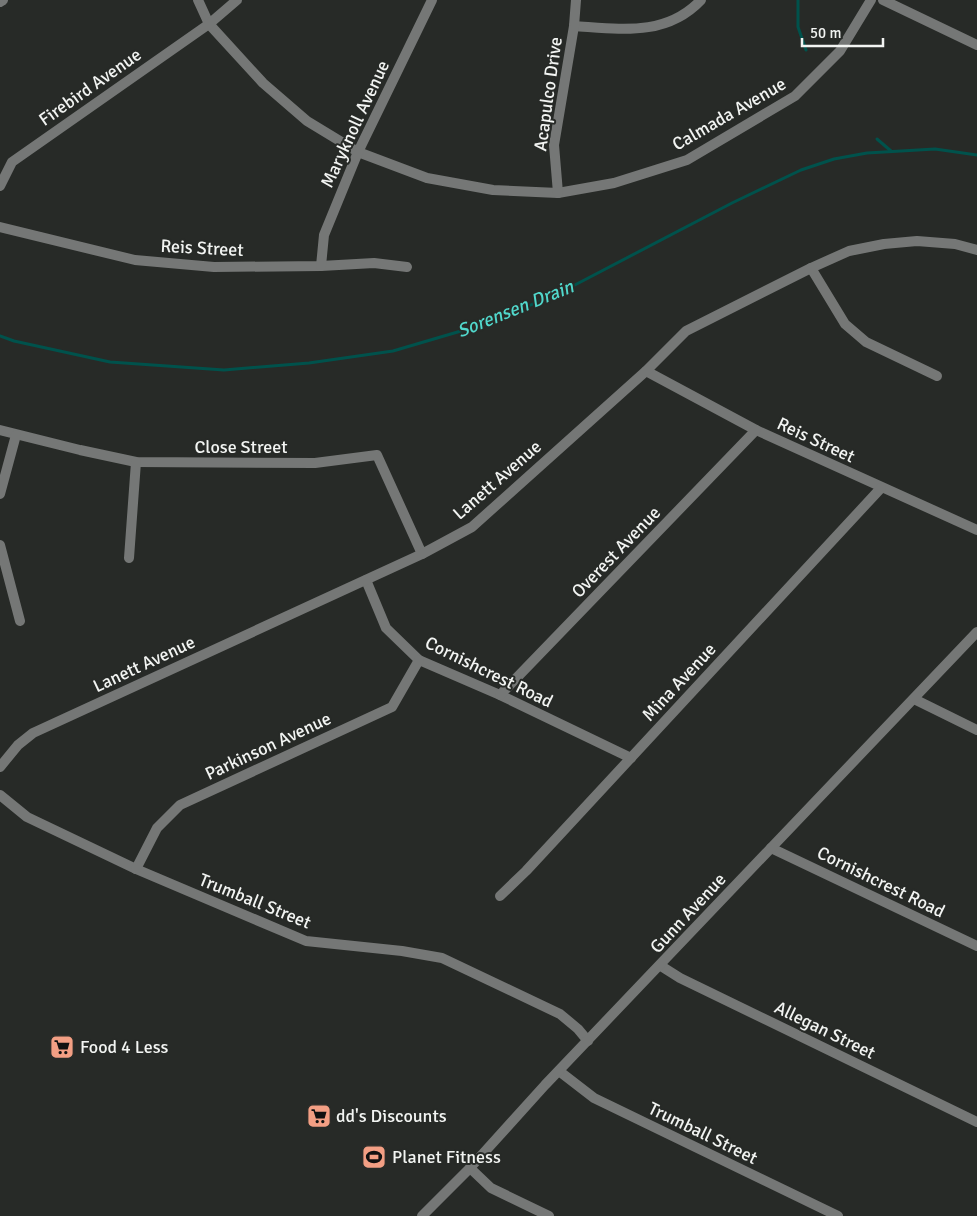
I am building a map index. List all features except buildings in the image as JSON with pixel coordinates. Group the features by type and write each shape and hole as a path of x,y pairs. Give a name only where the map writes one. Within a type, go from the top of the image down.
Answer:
{"street":[{"name":"Calmada Avenue","path":"198,0 210,24 263,83 307,121 358,152 427,178 493,190 558,192 614,183 687,160 795,96 840,51 871,0"},
{"path":"210,24 237,0"},
{"name":"Maryknoll Avenue","path":"321,266 324,235 358,152 432,0"},
{"name":"Acapulco Drive","path":"558,192 554,144 574,26 576,0"},
{"path":"574,26 631,30 662,25 690,11 701,0"},
{"path":"883,0 977,45"},
{"name":"Firebird Avenue","path":"0,186 12,162 210,24"},
{"name":"Reis Street","path":"0,227 135,260 214,267 321,266 374,263 407,266"},
{"name":"Lanett Avenue","path":"0,767 18,745 34,733 422,554 472,527 646,371 686,331 849,251 884,244 917,241 955,244 977,250"},
{"path":"811,268 845,324 866,342 936,376"},
{"name":"Reis Street","path":"646,371 756,430 977,530"},
{"name":"Close Street","path":"0,430 136,462 315,463 377,455 422,554"},
{"name":"Overest Avenue","path":"500,695 756,430"},
{"path":"0,494 16,435"},
{"path":"129,558 136,462"},
{"name":"Mina Avenue","path":"500,896 631,758 881,488"},
{"path":"0,545 20,621"},
{"name":"Cornishcrest Road","path":"366,580 386,628 419,660 500,695 631,758"},
{"name":"Gunn Avenue","path":"422,1216 470,1168 559,1071 977,632"},
{"name":"Parkinson Avenue","path":"136,869 157,828 180,805 392,707 419,660"},
{"path":"914,699 977,730"},
{"name":"Trumball Street","path":"0,795 26,817 136,869 306,941 402,951 442,958 560,1014 578,1029 588,1041"},
{"name":"Cornishcrest Road","path":"771,848 977,946"},
{"name":"Allegan Street","path":"661,966 680,978 977,1122"},
{"name":"Trumball Street","path":"559,1071 594,1098 838,1216"},
{"path":"470,1168 491,1188 550,1216"}],"waterway":[{"path":"798,0 798,27 806,50"},
{"path":"877,139 891,151"},
{"name":"Sorensen Drain","path":"0,336 14,341 110,362 224,370 309,363 393,351 495,321 571,287 732,203 801,170 834,159 867,153 935,149 977,155"}],"place":[{"name":"Food 4 Less","path":"62,1047"},
{"name":"dd's Discounts","path":"319,1116"},
{"name":"Planet Fitness","path":"374,1157"}]}
